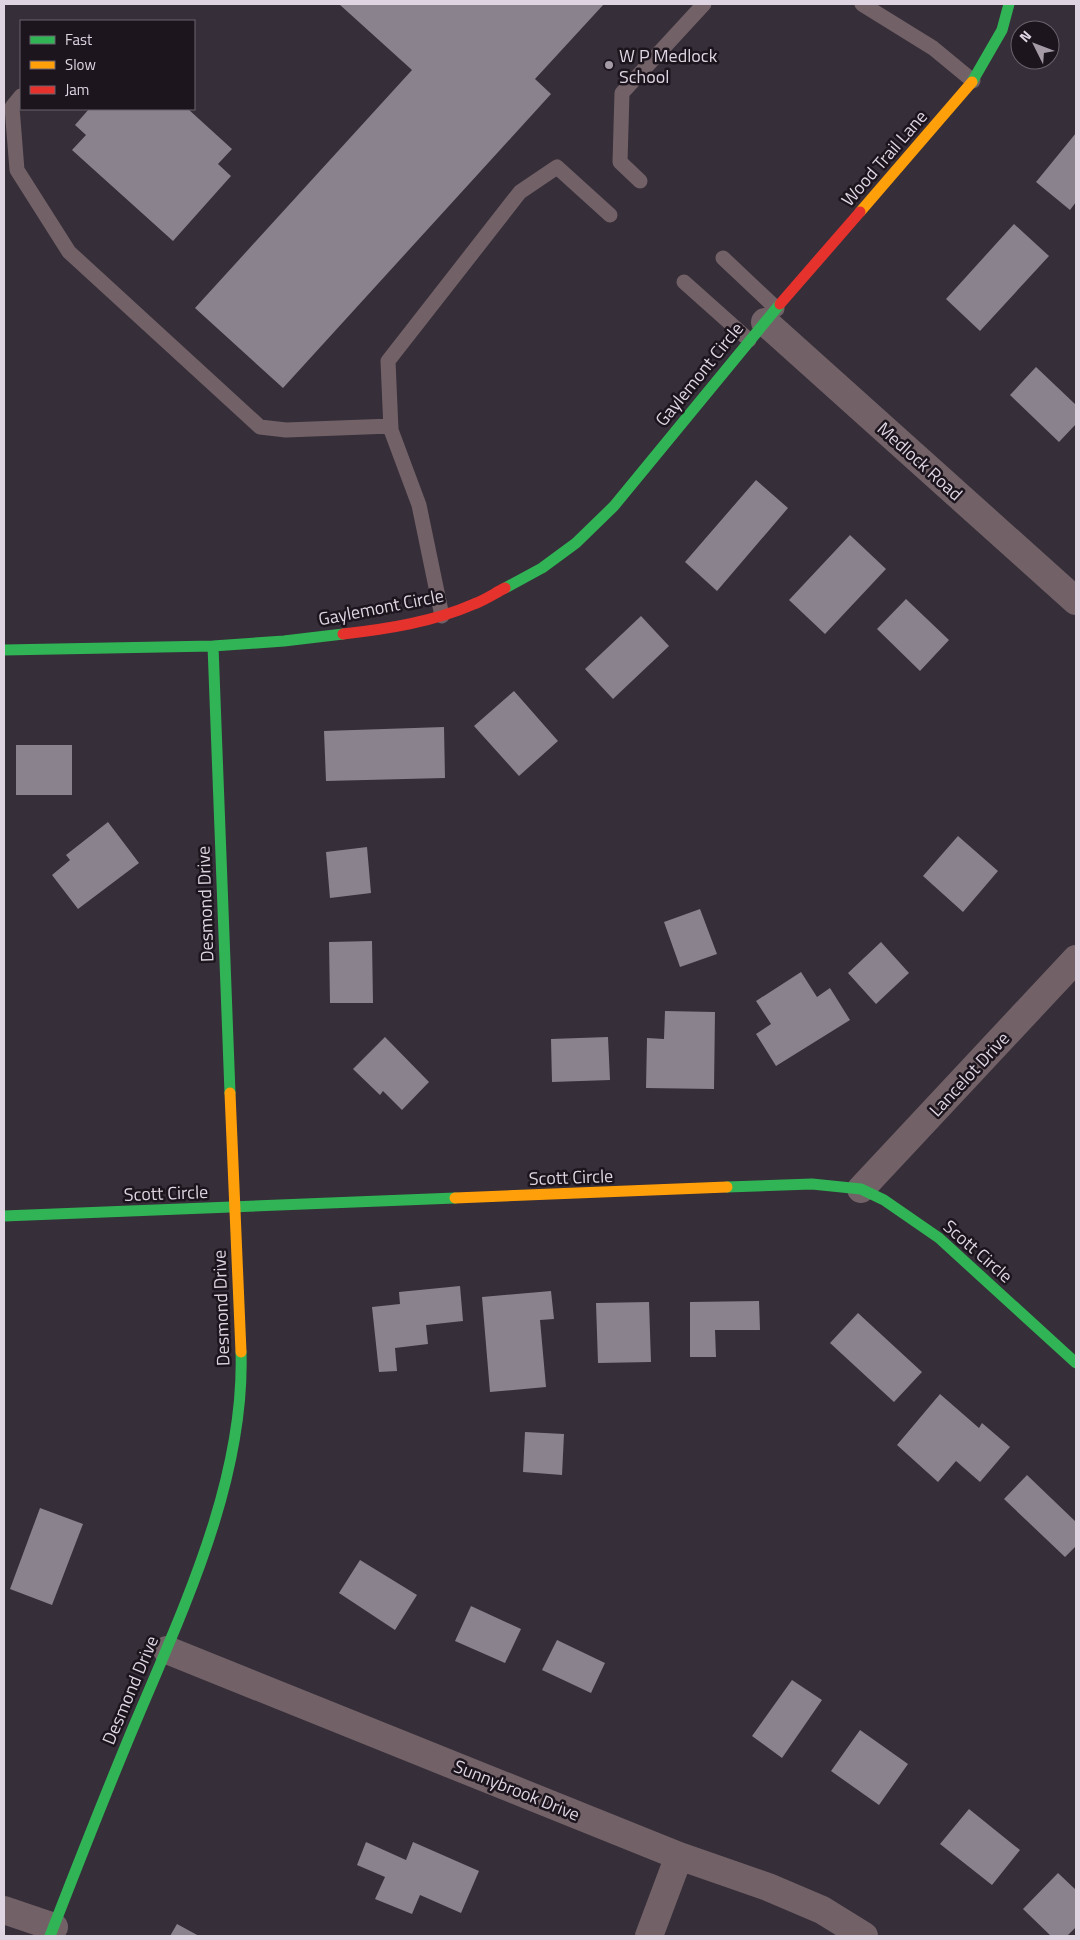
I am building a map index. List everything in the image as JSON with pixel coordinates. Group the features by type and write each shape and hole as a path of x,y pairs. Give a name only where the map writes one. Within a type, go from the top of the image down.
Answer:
{"street":[{"name":"Wood Trail Lane","path":"764,324 973,81 1002,30 1009,4"},
{"name":"Medlock Road","path":"764,324 1076,601"},
{"name":"Gaylemont Circle","path":"4,650 213,646 284,641 399,626 442,616 475,604 542,568 576,543 614,506 764,324"},
{"name":"Desmond Drive","path":"52,1932 119,1763 167,1650 213,1525 229,1466 239,1414 241,1364 236,1208 213,646"},
{"name":"Lancelot Drive","path":"861,1189 1076,960"},
{"name":"Scott Circle","path":"4,1216 812,1184 861,1189 884,1200 939,1238 1076,1363"},
{"name":"Sunnybrook Drive","path":"167,1650 679,1856 768,1887 822,1910 864,1936"},
{"path":"649,1936 679,1856"},
{"path":"4,1910 52,1932"}],"lane":[{"path":"640,181 620,162 622,93 704,4"},
{"path":"862,4 933,48 973,81"},
{"path":"20,97 12,106 17,170 69,252 260,426 286,430 391,426"},
{"path":"442,616 419,505 391,426 388,361 520,192 558,167 610,215"},
{"path":"723,258 764,324"},
{"path":"684,282 764,324"}],"building":[{"path":"339,4 604,4 535,79 551,94 283,388 195,308 412,70"},
{"path":"88,110 189,110 232,149 218,164 231,176 173,241 72,150 86,135 75,125"},
{"path":"1076,133 1076,202 1070,210 1036,182"},
{"path":"1014,224 1049,256 980,331 946,299"},
{"path":"1036,367 1076,405 1076,424 1059,442 1010,395"},
{"path":"756,480 788,508 717,591 685,562"},
{"path":"850,535 886,569 825,634 789,600"},
{"path":"906,599 949,640 920,671 877,629"},
{"path":"641,616 669,646 613,699 585,669"},
{"path":"514,691 558,741 519,776 474,726"},
{"path":"444,727 445,778 326,781 324,731"},
{"path":"16,745 72,745 72,795 16,795"},
{"path":"108,822 139,863 78,909 52,875 70,860 66,855"},
{"path":"958,836 998,871 963,912 923,876"},
{"path":"367,847 371,893 330,898 326,852"},
{"path":"700,909 717,954 680,967 664,922"},
{"path":"372,941 373,1003 330,1003 329,942"},
{"path":"881,942 909,973 876,1004 848,973"},
{"path":"801,972 817,997 830,988 850,1020 776,1066 756,1034 771,1024 756,1001"},
{"path":"665,1011 715,1012 714,1089 646,1088 647,1038 664,1039"},
{"path":"385,1037 429,1082 402,1110 383,1091 380,1095 353,1069"},
{"path":"608,1037 610,1080 552,1082 551,1039"},
{"path":"460,1286 463,1321 426,1325 428,1344 395,1348 397,1371 379,1372 372,1307 400,1304 399,1292"},
{"path":"551,1291 554,1319 540,1320 546,1387 490,1392 482,1297"},
{"path":"759,1301 760,1330 715,1330 716,1357 690,1357 690,1302"},
{"path":"649,1302 651,1362 598,1363 596,1303"},
{"path":"858,1313 922,1372 894,1402 830,1343"},
{"path":"940,1394 979,1428 982,1423 1010,1447 980,1482 956,1461 938,1482 897,1445"},
{"path":"525,1432 564,1434 562,1475 523,1472"},
{"path":"1027,1475 1076,1522 1076,1546 1065,1557 1004,1499"},
{"path":"40,1508 83,1524 52,1605 10,1589"},
{"path":"360,1560 417,1595 395,1630 339,1593"},
{"path":"471,1606 521,1629 505,1663 455,1641"},
{"path":"557,1640 605,1663 591,1693 542,1670"},
{"path":"792,1680 822,1700 782,1758 752,1736"},
{"path":"860,1730 908,1764 879,1805 831,1771"},
{"path":"969,1809 1020,1850 992,1885 940,1844"},
{"path":"366,1842 406,1860 413,1842 479,1871 461,1913 420,1895 412,1914 375,1899 385,1877 357,1865"},
{"path":"1058,1873 1076,1890 1076,1927 1067,1936 1051,1936 1023,1909"},
{"path":"177,1924 199,1936 170,1936"}],"traffic: fast":[{"path":"972,82 1002,30 1009,4"},
{"path":"505,588 542,568 576,543 614,506 780,304"},
{"path":"4,650 213,646 284,641 343,634"},
{"path":"213,646 230,1093"},
{"path":"727,1187 812,1184 861,1189 884,1200 939,1238 1076,1363"},
{"path":"4,1216 455,1198"},
{"path":"50,1936 114,1774 173,1633 208,1541 222,1495 233,1447 240,1400 241,1352"}],"traffic: slow":[{"path":"860,212 972,82"},
{"path":"230,1093 241,1352"},
{"path":"455,1198 727,1187"}],"traffic: jam":[{"path":"780,304 860,212"},
{"path":"343,634 393,627 442,616 478,602 505,588"}],"place":[{"name":"W P Medlock School","path":"609,65"}]}
